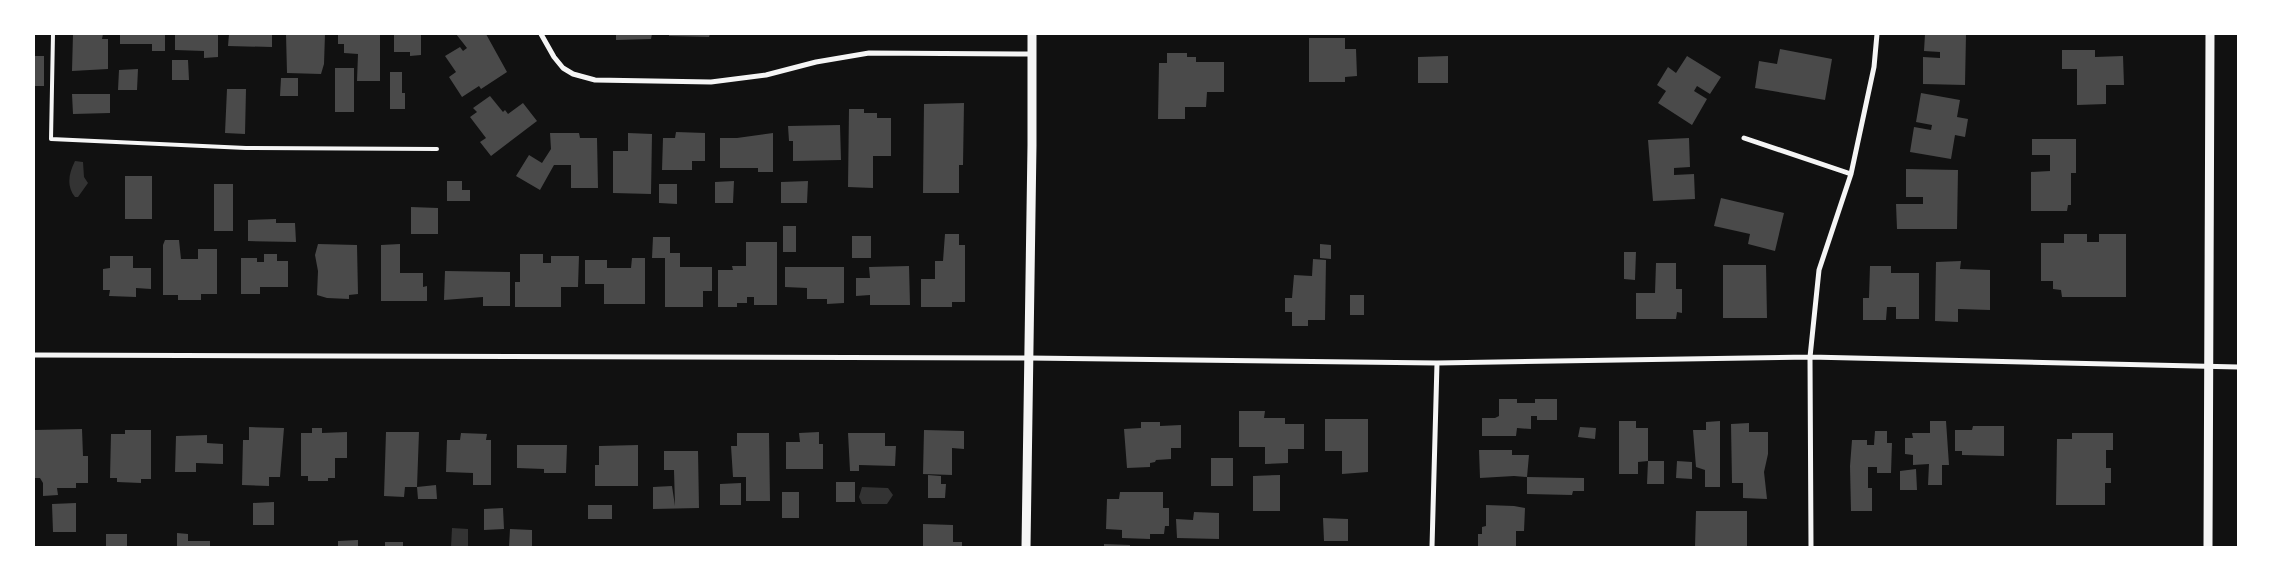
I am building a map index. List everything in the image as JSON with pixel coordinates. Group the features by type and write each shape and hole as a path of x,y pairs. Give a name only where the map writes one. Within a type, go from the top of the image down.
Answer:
{"street":[{"path":"541,34 554,58 563,68 573,74 595,80 711,82 766,75 816,62 869,53 1031,54"},
{"path":"1026,547 1032,34"},
{"path":"1811,547 1810,357 1819,270 1851,174 1874,67 1877,34"},
{"path":"2208,547 2210,34"},
{"path":"1744,138 1851,174"},
{"path":"34,355 1029,358 1437,363 1810,357 2209,368 2238,367"},
{"path":"1432,547 1437,363"}],"lane":[{"path":"53,34 51,139 246,148 437,149"}],"shaded area":[{"path":"75,161 83,162 84,177 88,183 78,197 75,197 72,193 69,184 71,170"},
{"path":"862,487 888,488 893,495 887,504 862,504 859,497"},
{"path":"452,528 468,529 468,547 451,547"}],"building":[{"path":"73,34 103,34 102,39 108,39 108,69 72,71"},
{"path":"120,34 165,34 165,51 152,51 152,44 120,44"},
{"path":"175,34 218,34 218,57 204,58 204,51 175,50"},
{"path":"229,34 272,34 272,47 228,46"},
{"path":"286,34 325,34 324,64 321,74 287,73"},
{"path":"338,34 380,34 380,81 357,81 358,54 344,53 344,44 338,44"},
{"path":"394,34 421,34 421,55 410,56 410,52 394,52"},
{"path":"456,34 486,34 507,72 481,89 479,86 462,97 449,77 456,72 445,56 460,47 463,51 467,48"},
{"path":"616,34 652,34 651,39 616,40"},
{"path":"669,34 710,34 709,37 669,36"},
{"path":"1925,34 1966,34 1965,85 1923,84 1923,57 1940,58 1940,52 1924,51"},
{"path":"1309,38 1345,38 1345,49 1356,49 1357,76 1345,77 1345,82 1309,82"},
{"path":"1780,49 1832,59 1825,100 1755,88 1759,61 1777,64"},
{"path":"2062,50 2095,50 2095,57 2123,56 2124,85 2106,85 2106,104 2077,105 2077,69 2062,69"},
{"path":"1167,53 1187,53 1187,57 1196,57 1196,62 1224,62 1224,92 1207,92 1206,107 1185,107 1185,119 1158,119 1159,63 1167,63"},
{"path":"34,56 44,56 44,86 34,86"},
{"path":"1448,56 1448,83 1418,83 1418,57"},
{"path":"1687,56 1721,77 1710,94 1697,86 1694,91 1707,99 1692,125 1658,103 1666,91 1657,85 1668,67 1676,73"},
{"path":"172,60 188,60 189,80 172,80"},
{"path":"335,68 354,68 354,112 335,112"},
{"path":"138,69 137,90 118,90 119,70"},
{"path":"390,72 402,72 402,93 405,93 405,109 390,109"},
{"path":"281,78 298,78 298,96 280,96"},
{"path":"227,89 246,89 245,134 225,133"},
{"path":"1921,93 1960,100 1957,117 1968,119 1965,137 1955,135 1951,159 1910,152 1914,127 1931,130 1932,125 1916,122"},
{"path":"72,94 110,94 110,113 73,114"},
{"path":"490,96 503,112 505,110 508,114 523,103 537,121 491,156 480,142 486,138 470,117 477,112 473,108"},
{"path":"964,103 963,165 959,165 959,193 923,193 924,104"},
{"path":"849,109 864,109 864,113 877,113 877,118 891,118 891,156 873,156 873,188 848,187"},
{"path":"840,125 841,160 793,161 793,141 789,141 788,126"},
{"path":"676,132 705,133 705,161 692,161 692,170 662,170 663,138 675,138"},
{"path":"550,133 579,133 580,138 597,138 598,188 571,188 571,165 554,165 540,190 516,176 529,155 542,163 551,149"},
{"path":"628,133 652,134 651,194 613,193 613,151 628,151"},
{"path":"773,133 773,172 758,172 758,168 720,168 720,138 737,138"},
{"path":"1689,138 1690,167 1674,168 1674,175 1694,174 1695,199 1653,201 1648,140"},
{"path":"2032,139 2076,139 2076,173 2071,173 2071,205 2068,205 2067,211 2031,211 2031,172 2050,171 2050,155 2032,155"},
{"path":"1906,169 1958,170 1957,229 1897,229 1896,204 1923,204 1923,197 1906,197"},
{"path":"125,176 152,176 152,219 125,219"},
{"path":"447,181 462,181 462,190 470,190 470,201 447,201"},
{"path":"734,181 733,203 715,203 715,182"},
{"path":"808,181 807,203 781,203 781,182"},
{"path":"214,184 233,184 233,231 214,231"},
{"path":"659,184 677,184 677,204 659,203"},
{"path":"1721,198 1784,213 1775,251 1748,244 1750,234 1714,226"},
{"path":"411,207 438,208 438,234 411,234"},
{"path":"276,219 276,223 295,223 296,242 248,241 248,220"},
{"path":"783,226 796,226 796,252 783,252"},
{"path":"945,234 959,234 959,245 965,245 965,302 952,302 952,307 921,307 921,279 935,279 935,261 943,261"},
{"path":"2064,234 2087,234 2087,242 2099,242 2099,234 2126,234 2126,297 2062,297 2061,290 2053,289 2053,281 2041,281 2041,243 2064,243"},
{"path":"852,236 871,236 871,258 852,258"},
{"path":"653,237 670,237 670,253 680,253 680,267 712,267 712,291 703,291 703,307 665,307 665,258 652,258"},
{"path":"165,240 179,240 181,259 198,259 198,249 217,249 217,294 201,294 201,300 178,300 178,295 163,295 163,245"},
{"path":"746,242 777,242 777,305 754,305 754,297 747,297 747,303 737,303 737,307 718,307 718,270 733,270 732,266 746,266"},
{"path":"318,244 357,245 358,294 349,295 349,299 327,298 317,295 318,271 315,255"},
{"path":"400,244 400,273 423,273 423,287 427,286 427,301 381,301 381,245"},
{"path":"1320,244 1331,245 1331,259 1320,258"},
{"path":"1624,252 1636,252 1635,280 1624,279"},
{"path":"264,254 277,254 277,261 288,261 288,287 260,287 260,294 241,294 241,258 257,258 257,262 264,262"},
{"path":"520,254 543,254 543,263 551,263 551,256 579,256 578,287 561,287 561,307 515,307 515,282 520,282"},
{"path":"110,256 133,256 133,268 151,268 151,289 136,288 136,297 109,296 110,290 103,290 103,269 110,268"},
{"path":"632,258 645,258 645,304 604,304 604,284 585,284 585,260 607,260 607,268 631,268"},
{"path":"1313,259 1326,260 1325,320 1308,320 1308,326 1292,326 1292,312 1285,312 1285,298 1292,298 1294,275 1312,276"},
{"path":"1961,261 1960,269 1990,270 1990,310 1958,309 1958,322 1935,321 1936,262"},
{"path":"1656,263 1676,263 1676,289 1682,289 1682,313 1677,312 1676,319 1636,319 1636,293 1655,293"},
{"path":"1723,265 1766,265 1767,318 1723,318"},
{"path":"909,266 910,305 870,305 870,295 856,296 856,278 870,278 869,267"},
{"path":"1870,266 1891,266 1891,273 1919,273 1919,319 1896,319 1896,307 1887,307 1886,320 1863,320 1863,298 1869,298"},
{"path":"785,267 844,267 844,303 827,304 827,299 807,299 807,288 785,287"},
{"path":"445,271 510,272 510,306 483,306 483,297 444,300"},
{"path":"1350,295 1364,295 1364,315 1350,315"},
{"path":"1499,399 1517,399 1517,403 1535,403 1535,399 1557,399 1557,420 1537,420 1537,416 1531,416 1531,429 1517,428 1516,436 1482,436 1482,418 1495,418 1499,416"},
{"path":"1239,411 1265,411 1264,418 1285,418 1285,424 1304,424 1304,449 1288,449 1288,463 1265,464 1265,447 1239,447"},
{"path":"1325,419 1368,419 1368,472 1342,474 1342,451 1325,451"},
{"path":"1619,421 1636,421 1636,428 1648,428 1648,461 1638,462 1638,474 1619,474"},
{"path":"1720,421 1720,487 1705,487 1705,470 1696,467 1693,430 1706,430 1706,422"},
{"path":"1930,421 1946,421 1949,465 1942,465 1942,485 1928,485 1929,464 1913,465 1913,455 1905,454 1905,438 1913,438 1912,433 1930,433"},
{"path":"1141,422 1160,422 1160,426 1181,425 1181,448 1171,448 1171,459 1156,460 1150,463 1150,467 1127,468 1124,429 1141,428"},
{"path":"1749,423 1749,432 1768,432 1768,454 1764,472 1767,499 1743,498 1743,483 1732,483 1731,424"},
{"path":"1973,426 2004,426 2004,456 1962,455 1962,451 1955,451 1955,430 1972,430"},
{"path":"249,427 284,428 280,477 269,477 269,486 242,485 243,440 249,440"},
{"path":"1580,427 1596,428 1595,439 1578,437"},
{"path":"312,428 322,428 322,433 347,432 347,458 335,458 335,478 328,478 328,481 308,481 308,476 301,476 301,433 312,433"},
{"path":"82,429 83,456 88,456 88,483 76,483 76,488 57,488 58,495 43,496 43,483 40,478 34,478 34,430"},
{"path":"125,430 151,430 151,479 141,479 141,483 117,482 117,478 110,478 111,434 125,434"},
{"path":"924,430 964,431 964,449 952,448 952,475 923,474"},
{"path":"1875,431 1887,431 1887,443 1892,443 1891,473 1877,473 1877,467 1868,467 1868,488 1872,488 1872,511 1851,511 1850,466 1852,440 1867,440 1867,445 1874,445"},
{"path":"386,432 419,432 417,487 405,487 404,497 384,496"},
{"path":"819,432 819,444 823,444 823,469 786,469 786,442 800,442 799,433"},
{"path":"461,433 487,434 486,440 491,440 491,485 473,485 473,473 446,472 447,440 460,440"},
{"path":"737,433 769,433 770,501 746,501 746,477 733,477 731,446 737,446"},
{"path":"848,433 885,433 885,446 896,446 895,466 859,465 859,471 850,471"},
{"path":"2072,433 2113,433 2113,450 2106,450 2106,468 2111,468 2111,483 2105,483 2105,505 2056,505 2057,439 2072,439"},
{"path":"207,435 207,443 223,444 223,464 196,463 196,472 175,472 176,436"},
{"path":"517,445 567,445 566,473 544,473 544,469 517,468"},
{"path":"638,445 638,486 595,486 595,465 599,465 599,446"},
{"path":"1479,450 1512,450 1512,455 1529,455 1527,477 1480,478"},
{"path":"664,451 698,451 699,508 653,509 653,487 672,486 675,506 674,470 664,470"},
{"path":"1211,458 1233,458 1233,486 1211,486"},
{"path":"1648,461 1664,461 1664,484 1647,484"},
{"path":"1677,461 1692,462 1692,479 1676,478"},
{"path":"1916,469 1917,490 1900,490 1900,471"},
{"path":"928,475 941,476 941,484 946,484 945,498 928,498"},
{"path":"1280,475 1280,511 1253,511 1253,476"},
{"path":"1527,477 1584,478 1584,491 1573,491 1572,495 1527,494"},
{"path":"836,482 855,482 855,502 836,502"},
{"path":"741,483 741,505 720,505 720,484"},
{"path":"436,485 437,499 418,499 417,487"},
{"path":"782,492 799,492 799,518 782,518"},
{"path":"1120,492 1163,492 1163,508 1169,508 1169,526 1165,526 1164,534 1150,534 1150,539 1122,538 1122,530 1106,529 1107,499 1119,499"},
{"path":"274,502 274,525 253,525 253,503"},
{"path":"76,503 76,532 53,532 52,504"},
{"path":"588,505 612,505 612,519 588,519"},
{"path":"1486,505 1525,508 1524,531 1516,531 1516,547 1478,547 1478,534 1482,534 1482,527 1486,526"},
{"path":"503,508 504,529 484,530 484,509"},
{"path":"1696,511 1747,511 1747,547 1695,547"},
{"path":"1194,512 1219,513 1219,539 1177,538 1176,519 1193,520"},
{"path":"1323,518 1348,519 1348,541 1324,541"},
{"path":"923,524 953,525 953,542 962,542 962,547 923,547"},
{"path":"510,529 532,530 532,547 509,547"},
{"path":"177,533 188,534 188,541 210,541 210,547 177,547"},
{"path":"106,534 127,534 127,547 106,547"},
{"path":"358,540 358,547 338,547 338,541"},
{"path":"385,542 403,542 403,547 385,547"},
{"path":"1104,544 1130,545 1130,547 1104,547"}]}
